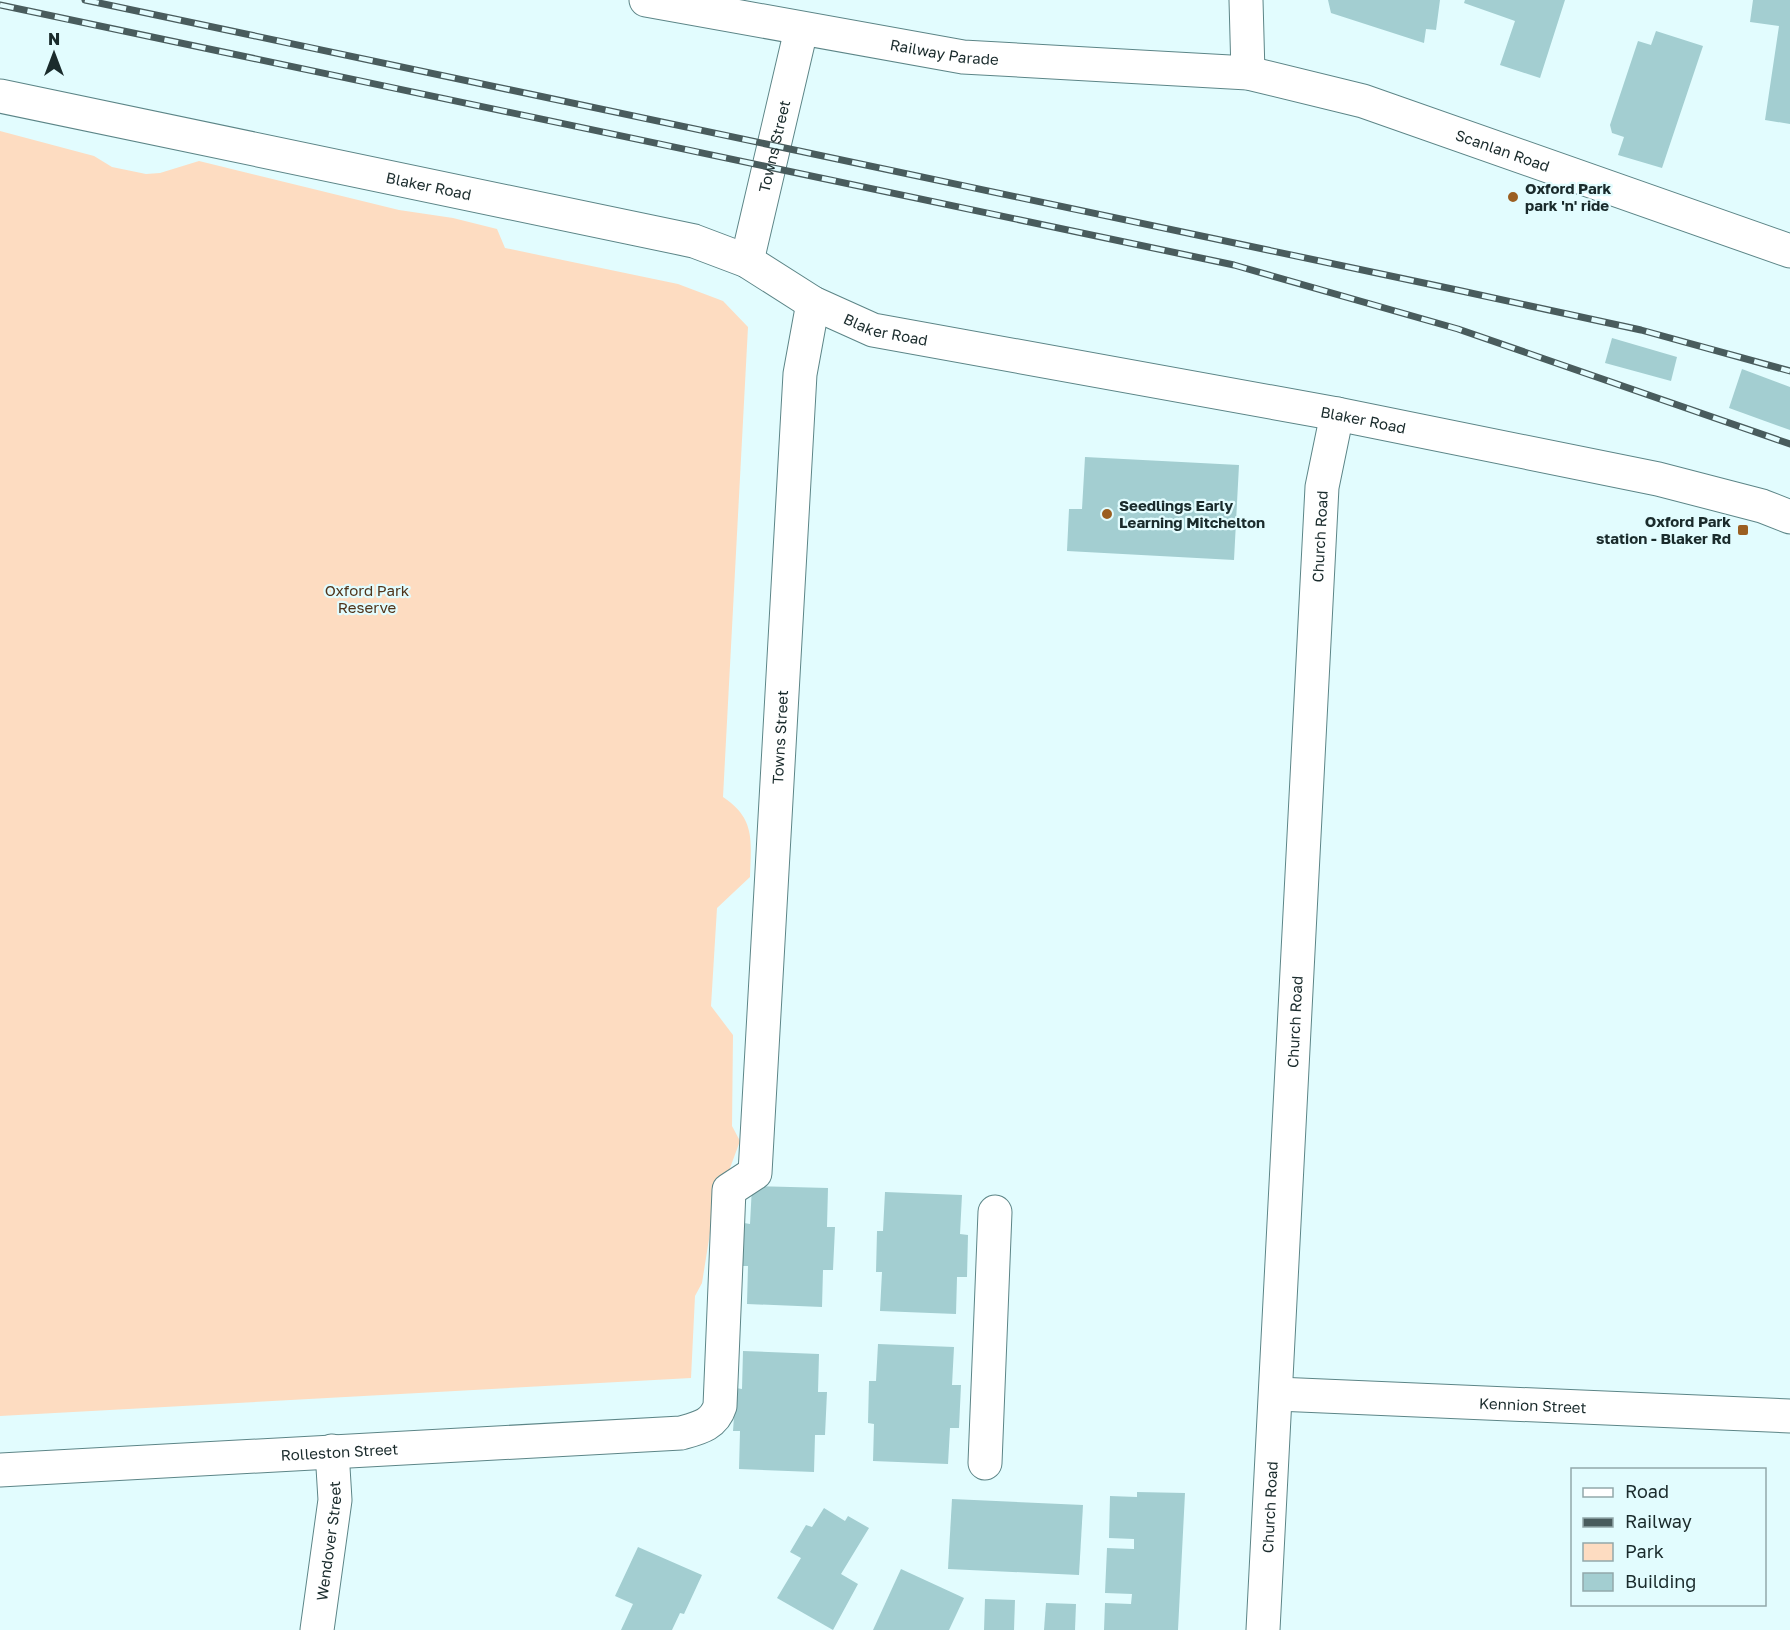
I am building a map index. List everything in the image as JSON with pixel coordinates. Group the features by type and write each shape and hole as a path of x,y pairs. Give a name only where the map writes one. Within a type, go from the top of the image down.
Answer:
{"street":[{"name":"Railway Parade","path":"646,0 801,30 963,57 1248,73"},
{"path":"1246,0 1248,73"},
{"name":"Towns Street","path":"747,261 801,30"},
{"name":"Scanlan Road","path":"1248,73 1363,101 1790,251"},
{"name":"Blaker Road","path":"0,96 694,241 747,261 813,303 873,330 1337,414 1658,478 1762,506 1790,517"},
{"name":"Towns Street","path":"755,1173 800,374 813,303"},
{"name":"Church Road","path":"1263,1630 1322,487 1337,414"},
{"name":"Rolleston Street","path":"0,1470 681,1433 710,1423 717,1416 720,1406 729,1190 755,1173"},
{"path":"985,1463 995,1212"},
{"name":"Kennion Street","path":"1276,1394 1790,1416"},
{"name":"Wendover Street","path":"317,1630 335,1500 332,1451"}],"green space":[{"name":"Oxford Park Reserve","path":"0,131 94,156 112,167 146,174 160,173 199,161 399,210 453,218 497,229 505,248 678,284 723,301 748,327 723,797 734,805 746,822 751,842 750,877 717,908 711,1006 733,1035 732,1126 740,1141 713,1214 702,1283 695,1296 691,1378 0,1416"}],"building":[{"path":"1328,0 1440,0 1436,30 1426,29 1424,43 1331,13"},
{"path":"1465,0 1565,0 1540,78 1500,65 1515,21 1464,3"},
{"path":"1753,0 1790,0 1790,124 1765,120 1779,26 1750,22"},
{"path":"1656,31 1703,46 1662,168 1618,155 1624,137 1612,133 1610,125 1638,41 1651,45"},
{"path":"1612,338 1677,357 1671,381 1605,363"},
{"path":"1742,369 1790,387 1790,430 1729,408"},
{"path":"1085,457 1239,465 1234,560 1067,551 1069,509 1082,509"},
{"path":"752,1186 828,1188 827,1227 835,1227 833,1270 823,1270 822,1307 747,1304 748,1266 742,1266 744,1223 750,1224"},
{"path":"885,1192 962,1195 960,1234 968,1235 967,1277 957,1277 956,1314 880,1311 882,1272 876,1272 877,1231 883,1231"},
{"path":"878,1344 954,1347 952,1385 961,1385 959,1428 950,1428 948,1464 873,1461 874,1424 868,1423 869,1381 876,1381"},
{"path":"743,1351 819,1354 818,1392 827,1392 825,1435 815,1435 814,1472 739,1469 740,1431 733,1431 736,1388 742,1389"},
{"path":"1137,1492 1185,1493 1178,1630 1104,1630 1105,1603 1131,1604 1132,1594 1105,1593 1107,1548 1134,1549 1134,1539 1109,1538 1110,1496 1137,1497"},
{"path":"952,1499 1083,1505 1079,1575 948,1569"},
{"path":"824,1508 845,1521 848,1516 869,1528 841,1574 858,1584 833,1630 777,1598 801,1558 790,1552 806,1525 812,1527"},
{"path":"638,1547 702,1575 684,1614 680,1613 672,1630 621,1630 633,1604 615,1596"},
{"path":"901,1569 964,1598 949,1630 873,1630"},
{"path":"985,1599 1015,1600 1014,1630 984,1630"},
{"path":"1046,1603 1076,1604 1075,1630 1044,1630"}],"railway":[{"path":"85,0 1641,330 1790,371"},
{"path":"0,5 1234,265 1458,329 1790,444"}],"place":[{"name":"Oxford Park park 'n' ride","path":"1513,197"},
{"name":"Seedlings Early Learning Mitchelton","path":"1107,514"},
{"name":"Oxford Park station - Blaker Rd","path":"1743,530"}]}
